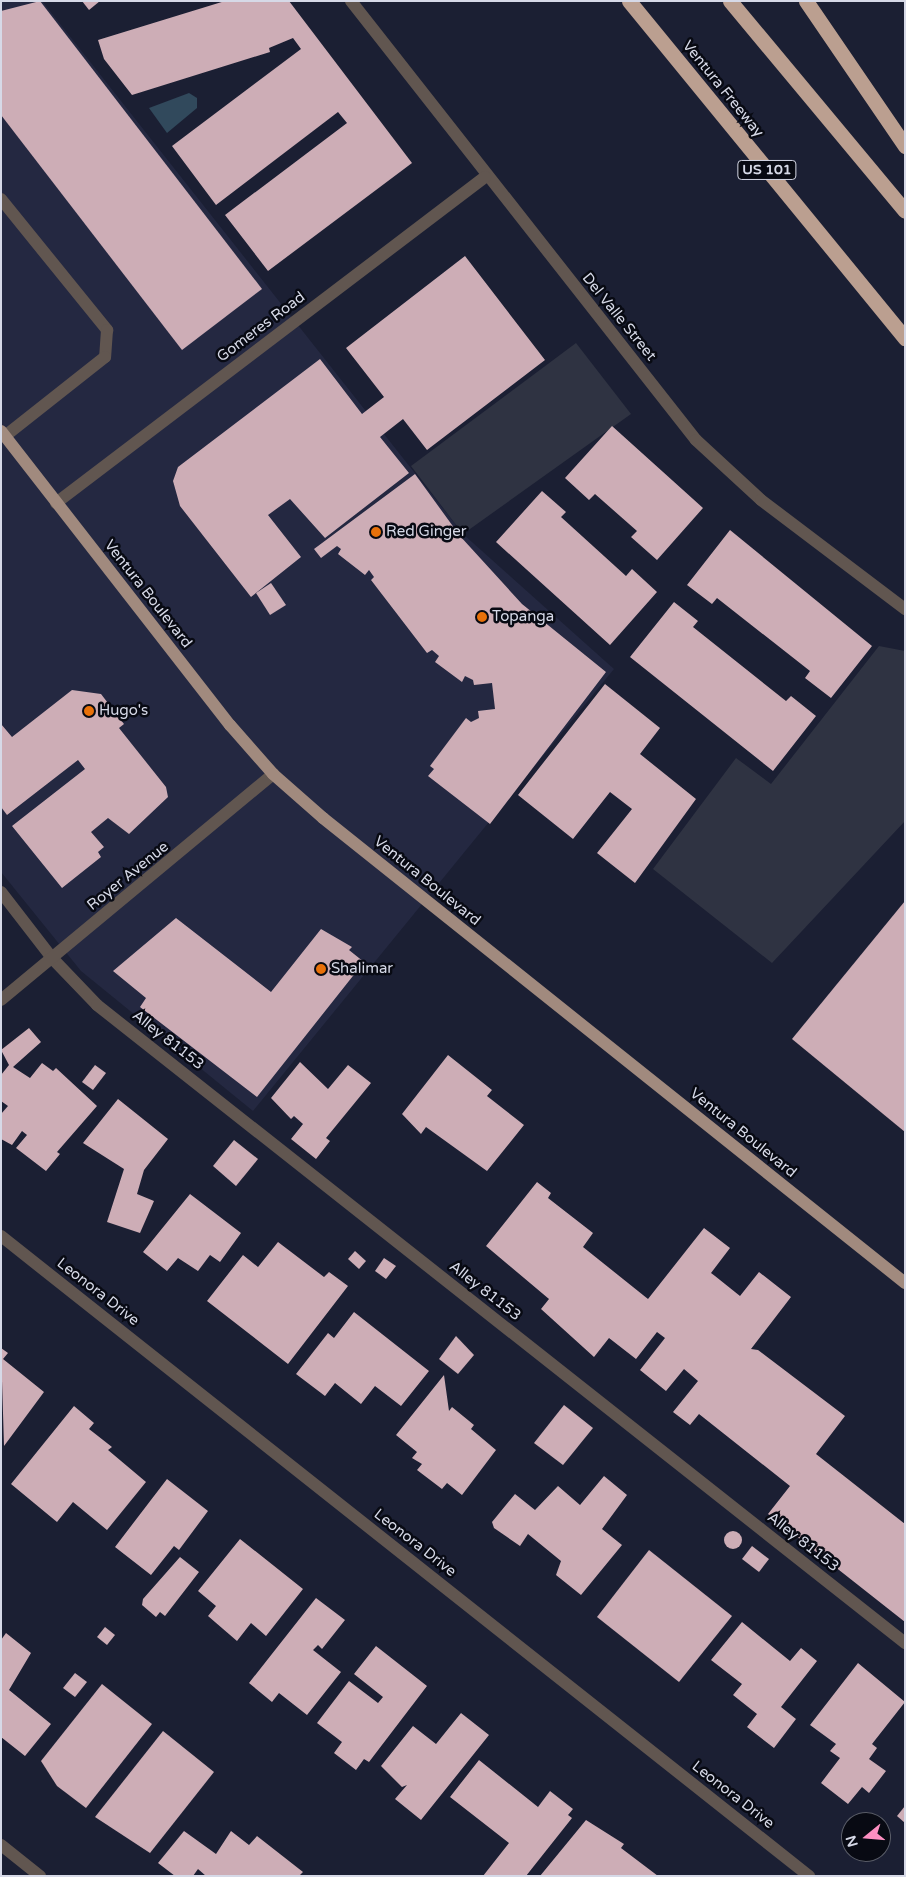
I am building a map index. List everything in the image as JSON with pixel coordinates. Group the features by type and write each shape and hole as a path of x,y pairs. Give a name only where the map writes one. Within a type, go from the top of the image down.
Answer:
{"highway":[{"name":"Ventura Freeway","path":"629,1 905,338"},
{"path":"730,1 905,211"},
{"path":"806,1 905,146"}],"main road":[{"name":"Ventura Boulevard","path":"3,433 56,503 273,774 322,818 905,1283"}],"street":[{"name":"Del Valle Street","path":"351,1 485,177 696,440 761,500 905,609"},
{"name":"Gomeres Road","path":"56,503 485,177"},
{"path":"1,199 106,330 106,357 3,433"},
{"name":"Royer Avenue","path":"1,1000 273,774"},
{"name":"Alley 81153","path":"1,892 52,958 105,1011 905,1643"},
{"name":"Leonora Drive","path":"1,1236 809,1876"},
{"path":"1,1845 40,1876"}],"shaded area":[{"path":"1,1 42,1 463,534 614,669 253,1111 81,971 1,872"},
{"path":"189,93 197,98 197,108 167,133 149,108"},
{"path":"576,343 631,414 463,534 411,466"},
{"path":"879,646 905,651 905,821 772,963 653,869 736,758 771,784"}],"building":[{"path":"40,1 262,289 182,350 1,115 1,11"},
{"path":"82,1 100,1 89,10"},
{"path":"225,1 289,1 412,163 268,271 225,215 347,123 338,112 216,205 172,146 301,49 293,38 269,48 270,52 132,95 104,59 98,40"},
{"path":"465,256 545,360 427,450 403,419 380,437 409,473 325,538 290,499 268,515 301,557 251,597 180,506 173,481 178,467 320,359 362,414 384,397 346,348"},
{"path":"612,426 703,508 657,560 631,537 637,531 595,494 589,500 565,478"},
{"path":"415,474 460,536 522,604 606,672 490,824 428,776 434,769 430,766 466,718 471,722 479,718 478,711 495,709 492,683 474,685 473,680 465,676 462,682 435,662 439,656 432,650 427,653 371,580 374,577 369,570 365,575 338,554 341,549 337,546 321,558 314,549"},
{"path":"542,491 566,512 561,517 626,576 632,569 657,592 610,645 496,542"},
{"path":"730,530 872,646 831,698 805,678 810,671 717,598 712,604 687,585"},
{"path":"271,583 286,605 270,615 256,593"},
{"path":"674,602 698,621 693,627 786,701 791,696 816,716 773,771 630,657"},
{"path":"605,684 660,728 640,754 696,799 635,883 597,853 632,809 610,792 573,839 518,795"},
{"path":"72,690 101,694 124,724 119,728 166,787 168,797 129,834 108,818 91,832 104,847 98,852 101,857 62,888 12,826 85,769 78,760 7,815 1,807 1,724 12,737"},
{"path":"905,901 905,1132 792,1039"},
{"path":"176,918 271,992 321,929 352,947 349,950 364,962 257,1097 140,1007 146,998 113,971"},
{"path":"29,1028 41,1042 13,1067 30,1078 42,1063 53,1071 56,1068 97,1106 57,1152 60,1154 46,1171 16,1148 27,1135 22,1131 12,1145 1,1139 1,1114 8,1106 1,1101 1,1075 9,1065 1,1050"},
{"path":"448,1055 492,1090 487,1096 524,1125 487,1171 426,1127 421,1134 402,1114"},
{"path":"300,1062 328,1089 348,1065 371,1083 326,1138 330,1141 316,1159 291,1139 303,1124 294,1116 291,1119 271,1098"},
{"path":"95,1065 106,1073 93,1090 82,1082"},
{"path":"118,1099 168,1139 144,1170 137,1194 154,1201 140,1233 107,1222 124,1169 83,1143"},
{"path":"234,1140 258,1159 236,1186 213,1166"},
{"path":"537,1182 551,1193 548,1198 593,1233 583,1247 648,1299 704,1228 730,1248 711,1273 740,1296 759,1272 791,1297 751,1349 758,1350 845,1416 816,1454 905,1524 905,1622 768,1514 790,1486 699,1414 690,1425 673,1412 698,1381 684,1369 666,1391 640,1370 665,1338 657,1332 636,1359 609,1338 594,1357 541,1309 549,1299 486,1246"},
{"path":"190,1194 241,1233 220,1262 210,1255 198,1271 178,1258 167,1271 143,1252"},
{"path":"278,1242 324,1277 329,1272 348,1286 288,1364 207,1301 243,1255 258,1267"},
{"path":"355,1251 366,1261 359,1269 348,1259"},
{"path":"384,1258 396,1266 386,1279 375,1271"},
{"path":"354,1312 429,1371 401,1406 375,1386 361,1404 335,1383 325,1396 296,1374 328,1333 334,1338"},
{"path":"456,1336 474,1355 458,1374 439,1359"},
{"path":"1,1348 8,1353 3,1359 44,1392 4,1446"},
{"path":"444,1375 449,1411 452,1407 474,1425 471,1429 496,1450 462,1495 447,1483 442,1489 417,1470 422,1464 412,1458 417,1452 396,1435"},
{"path":"564,1405 593,1428 563,1465 534,1443"},
{"path":"74,1406 94,1423 89,1429 112,1447 108,1450 146,1482 107,1530 73,1502 57,1522 11,1484"},
{"path":"604,1476 627,1495 602,1529 622,1545 581,1595 556,1575 561,1561 528,1534 520,1546 494,1528 492,1522 515,1494 535,1510 558,1486 580,1505"},
{"path":"167,1479 208,1511 179,1550 174,1546 151,1575 115,1547"},
{"path":"729,1531 737,1531 742,1536 740,1547 729,1549 724,1544 724,1536"},
{"path":"240,1539 303,1589 266,1636 251,1623 237,1641 208,1616 216,1606 198,1591"},
{"path":"752,1546 769,1559 759,1572 742,1559"},
{"path":"649,1550 732,1616 679,1682 597,1617"},
{"path":"180,1557 199,1572 165,1616 160,1612 156,1617 142,1605 143,1599"},
{"path":"316,1598 345,1620 322,1649 318,1645 313,1650 341,1672 307,1715 279,1693 272,1702 249,1683"},
{"path":"742,1622 790,1661 801,1648 817,1661 781,1707 796,1719 774,1748 747,1727 757,1714 733,1695 742,1684 711,1660"},
{"path":"105,1627 115,1635 107,1645 97,1637"},
{"path":"6,1633 31,1653 9,1690 51,1724 25,1756 1,1737 1,1640"},
{"path":"376,1646 427,1686 369,1762 364,1759 356,1770 334,1753 342,1742 317,1723 349,1681 378,1703 383,1697 354,1674"},
{"path":"858,1663 905,1702 872,1744 877,1748 869,1759 886,1771 869,1793 862,1787 848,1804 821,1783 840,1758 830,1751 836,1744 810,1725"},
{"path":"75,1673 87,1682 75,1697 63,1688"},
{"path":"102,1684 152,1724 86,1808 57,1786 41,1761"},
{"path":"461,1713 489,1735 421,1820 395,1799 407,1785 402,1787 381,1766 413,1726 436,1744"},
{"path":"163,1731 214,1772 150,1853 95,1817"},
{"path":"479,1760 538,1807 550,1791 573,1809 568,1815 572,1818 526,1876 483,1876 509,1843 450,1797"},
{"path":"905,1806 905,1823 897,1816"},
{"path":"586,1820 624,1844 621,1848 658,1876 540,1876"},
{"path":"184,1831 216,1854 231,1831 249,1845 257,1836 303,1872 299,1876 206,1876 198,1869 193,1876 175,1876 158,1863"}],"place":[{"name":"Red Ginger","path":"376,532"},
{"name":"Topanga","path":"482,617"},
{"name":"Hugo's","path":"89,711"},
{"name":"Shalimar","path":"321,969"}]}
